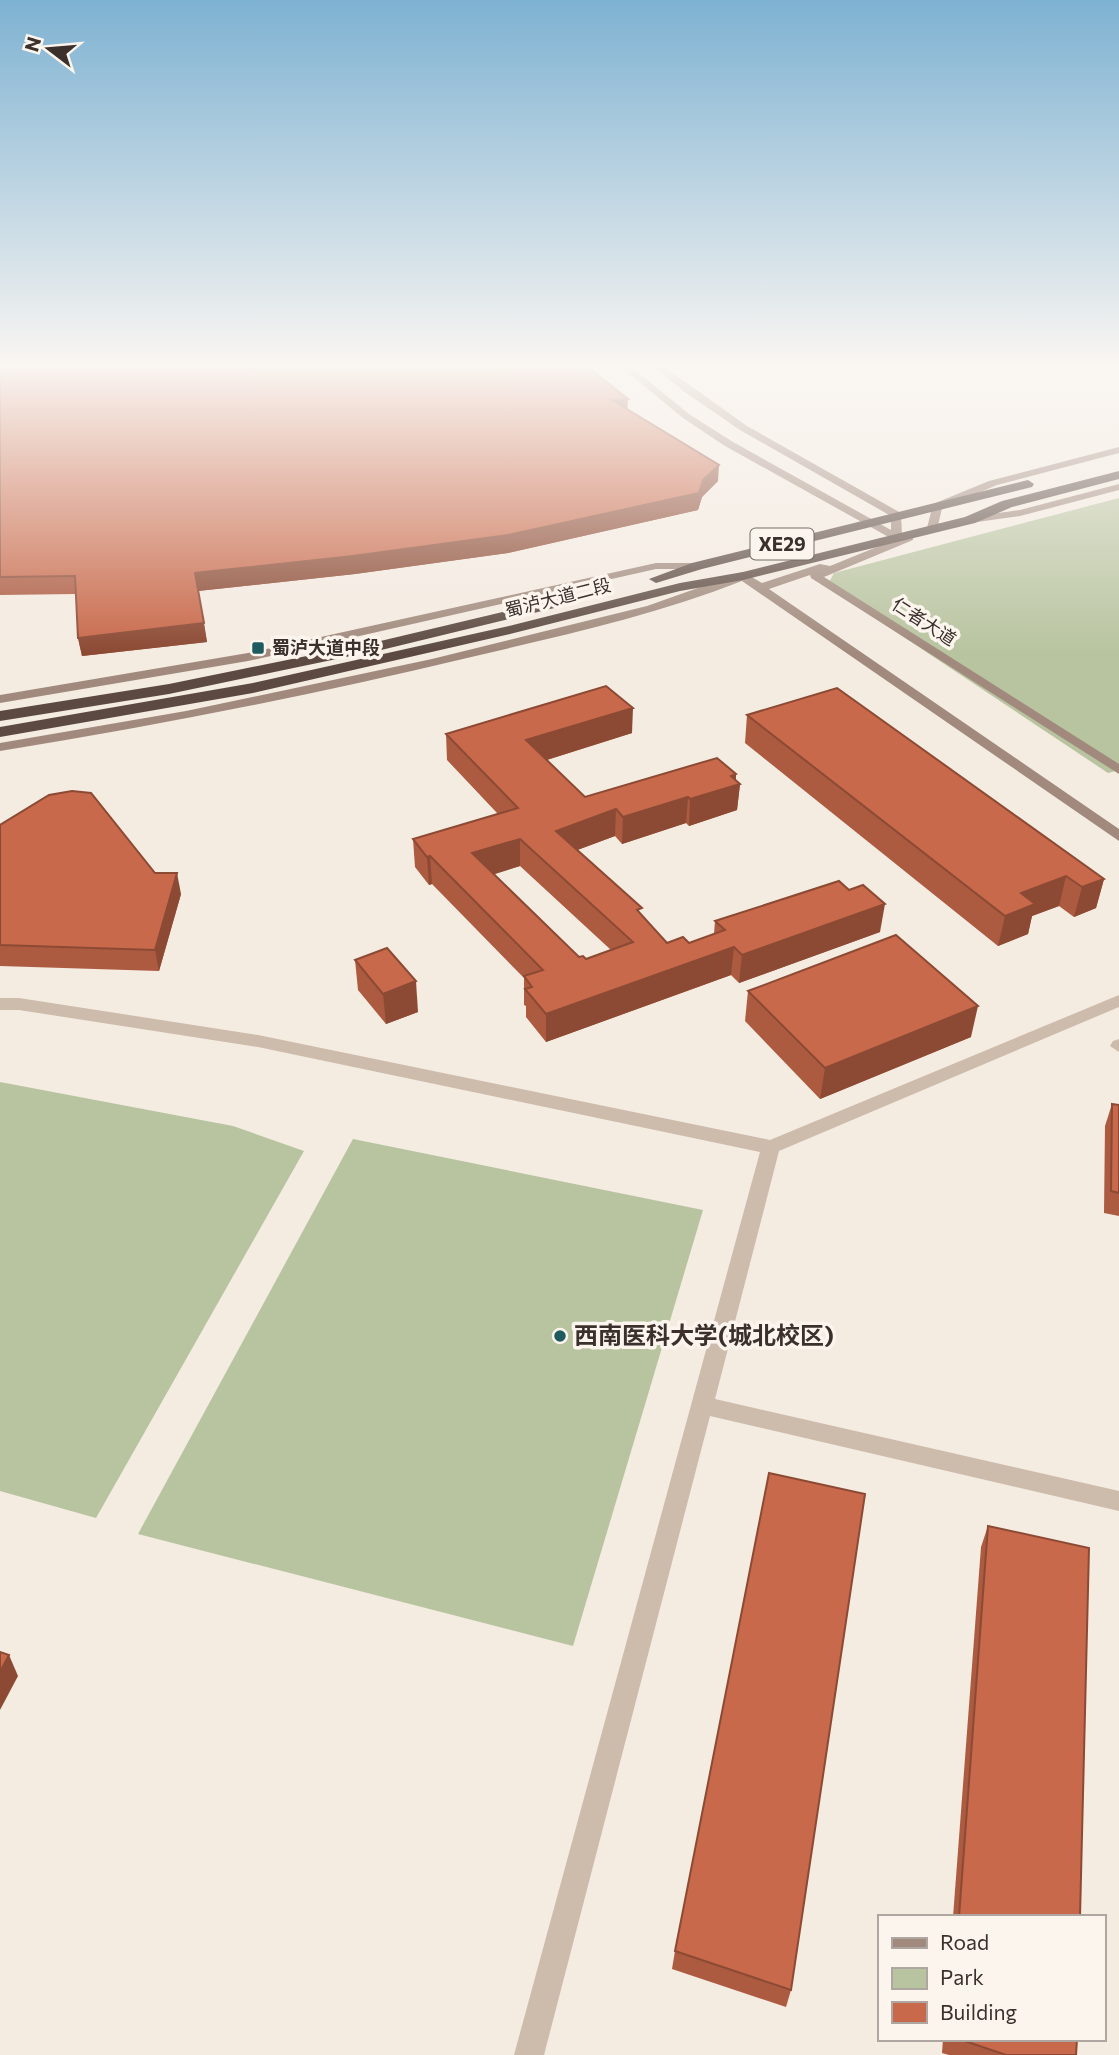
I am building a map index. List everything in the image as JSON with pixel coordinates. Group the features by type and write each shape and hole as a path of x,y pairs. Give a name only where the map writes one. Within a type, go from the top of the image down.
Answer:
{"highway":[{"name":"蜀泸大道二段","path":"0,716 169,689 373,647 677,574 729,557 1115,462"},
{"name":"蜀泸大道二段","path":"0,732 253,688 498,633 680,587 748,575 970,520 1007,504 1119,475"},
{"path":"988,494 1007,504"},
{"path":"729,557 748,575"}],"street":[{"path":"764,462 895,537 897,515 803,462"},
{"path":"760,589 933,528 937,506 993,483 1074,462"},
{"path":"970,520 1020,513 1119,487"},
{"name":"仁者大道","path":"933,528 815,576 1119,770"},
{"path":"0,699 110,684 300,648 656,566 697,566"},
{"path":"0,747 183,717 448,659 692,598 748,575 760,589 1119,836"},
{"path":"0,1004 19,1004 257,1041 771,1147 1119,1001"},
{"path":"529,2055 771,1147"},
{"path":"702,1405 1119,1501"}],"green space":[{"path":"1119,498 1119,770 1108,773 827,586 834,573"},
{"path":"0,1082 233,1126 304,1151 96,1518 0,1491"},
{"path":"353,1139 703,1210 573,1646 138,1534"}],"building":[{"path":"0,462 714,462 719,465 703,480 699,493 508,535 353,556 195,573 204,623 78,638 75,576 0,577"},
{"path":"606,686 633,708 526,740 585,797 717,758 736,774 731,776 740,784 623,817 616,809 556,831 642,908 637,910 667,943 683,937 689,943 725,930 715,921 839,881 849,890 863,885 885,904 742,955 734,947 546,1014 525,989 532,987 524,976 543,970 430,856 427,857 413,839 518,808 446,734","holes":["520,839 633,942 586,959 579,957 472,853"]},
{"path":"837,688 1104,879 1082,887 1066,876 1021,893 1035,904 1005,916 747,715"},
{"path":"72,791 91,793 155,873 177,873 155,950 0,945 0,825 49,795"},
{"path":"896,935 978,1006 825,1068 748,991"},
{"path":"387,948 416,981 383,994 355,960"},
{"path":"1112,1104 1119,1105 1119,1193 1111,1191"},
{"path":"769,1473 865,1494 791,1990 675,1951"},
{"path":"988,1526 1089,1548 1080,1915 959,1915"},
{"path":"0,1652 9,1655 0,1672"},
{"path":"965,2041 1077,2041 1076,2055 1006,2055"}],"place":[{"name":"蜀泸大道中段","path":"258,648"},
{"name":"西南医科大学(城北校区)","path":"560,1336"}]}
